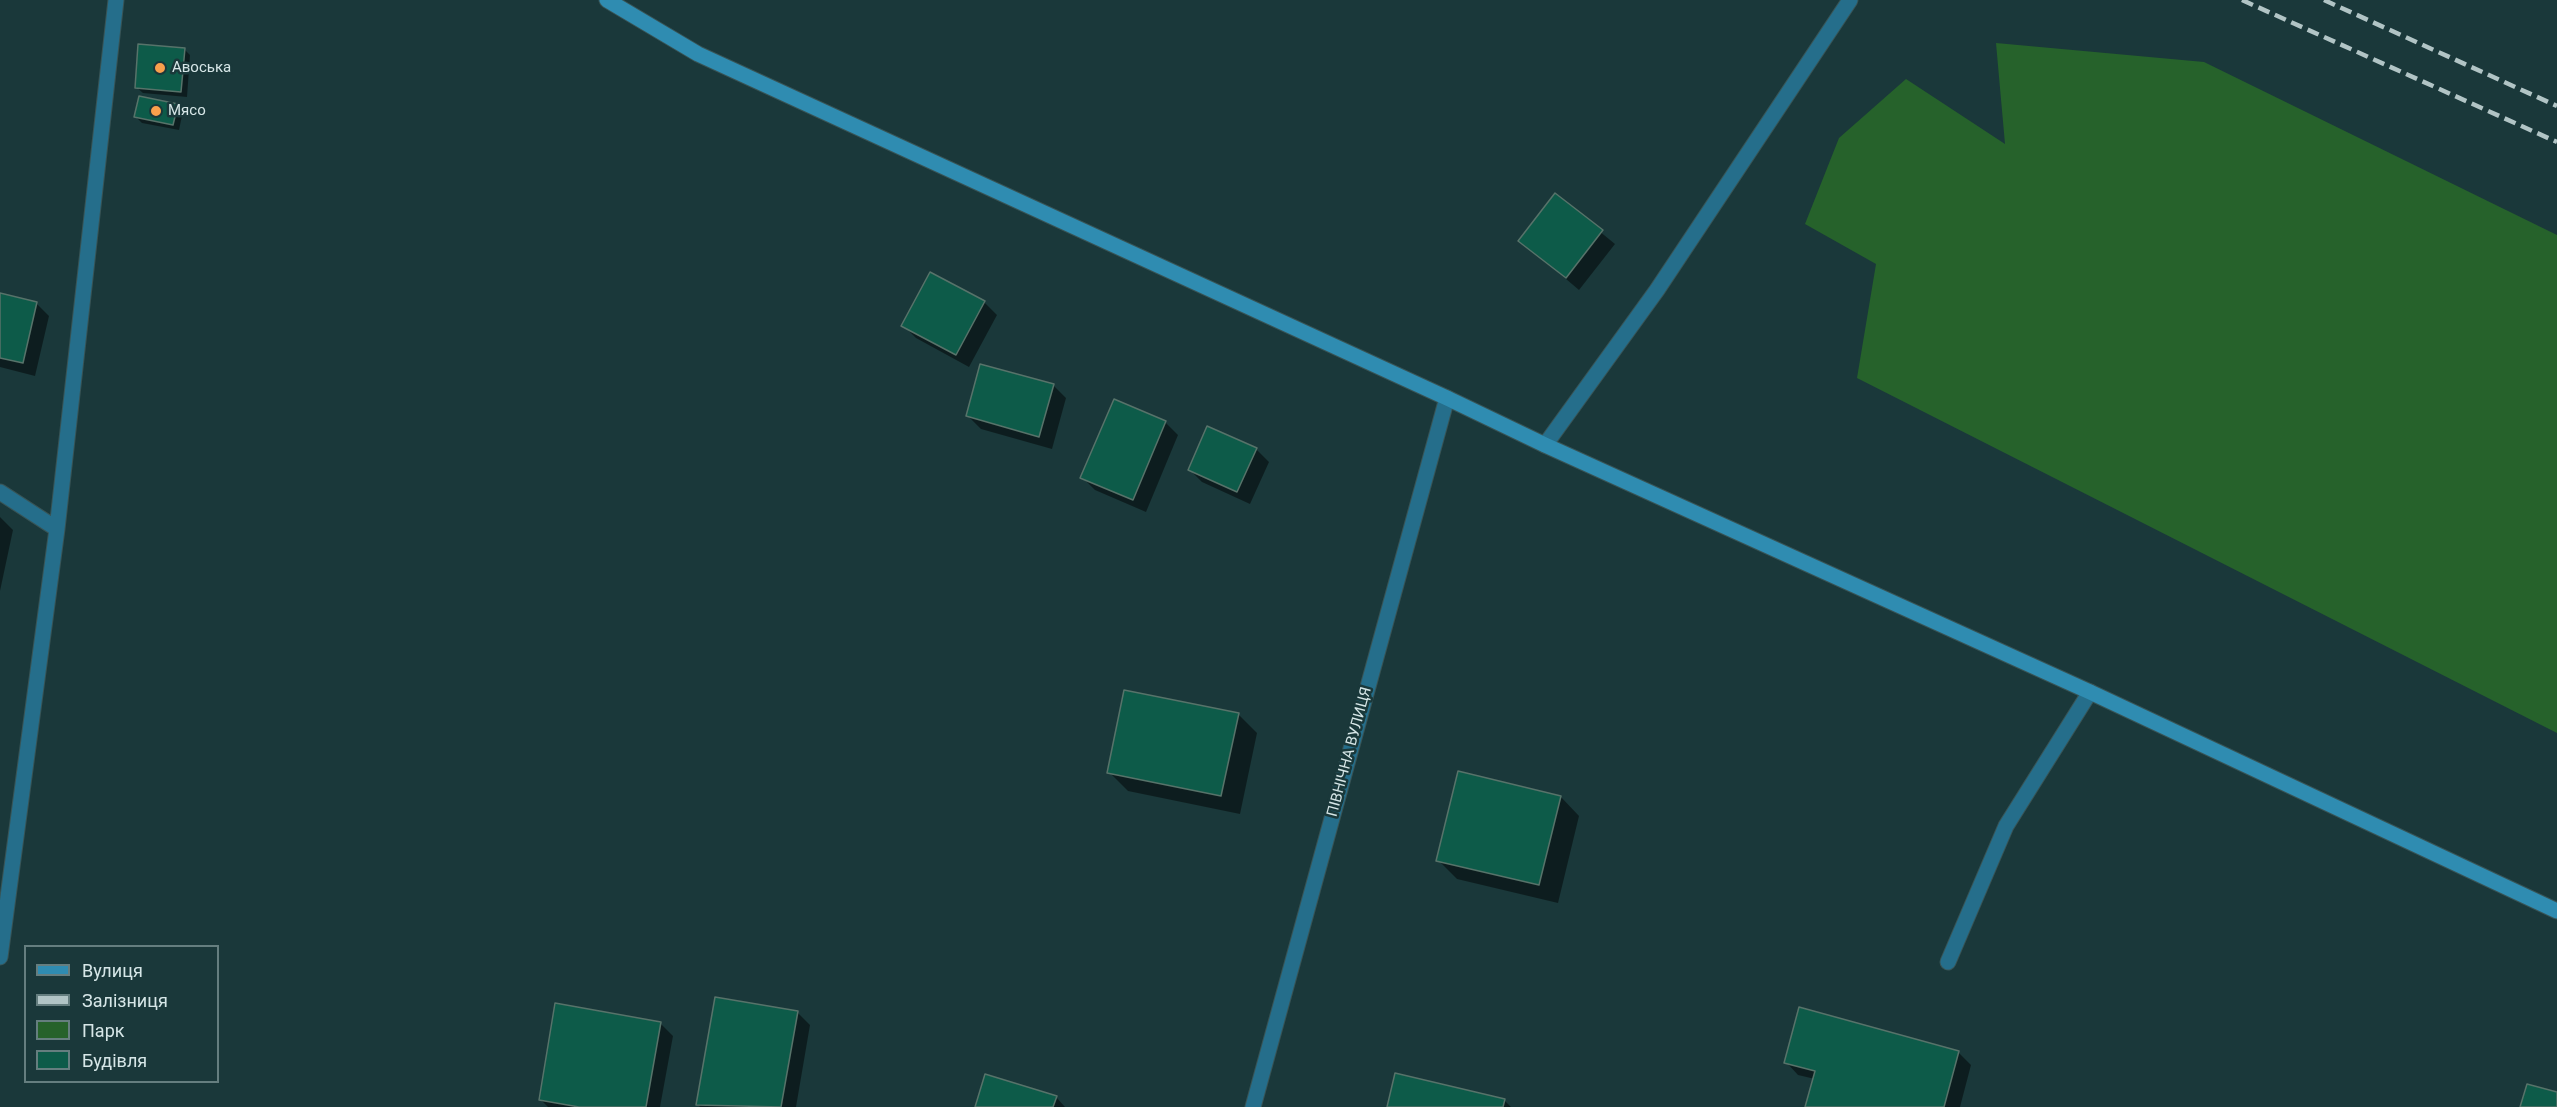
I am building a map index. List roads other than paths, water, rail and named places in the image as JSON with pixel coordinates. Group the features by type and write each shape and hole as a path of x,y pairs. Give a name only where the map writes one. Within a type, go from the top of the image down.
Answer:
{"main road":[{"path":"607,0 698,54 1545,445 2090,692 2557,911"}],"street":[{"path":"0,957 57,529 116,0"},
{"path":"1545,445 1657,290 1850,0"},
{"name":"ПІВНІЧНА ВУЛИЦЯ","path":"1253,1107 1447,398"},
{"path":"0,492 57,529"},
{"path":"1948,962 2006,826 2090,692"}],"railway":[{"path":"2242,0 2557,142"},
{"path":"2324,0 2557,106"}],"place":[{"name":"Авоська","path":"160,68"},
{"name":"Мясо","path":"156,111"}]}
